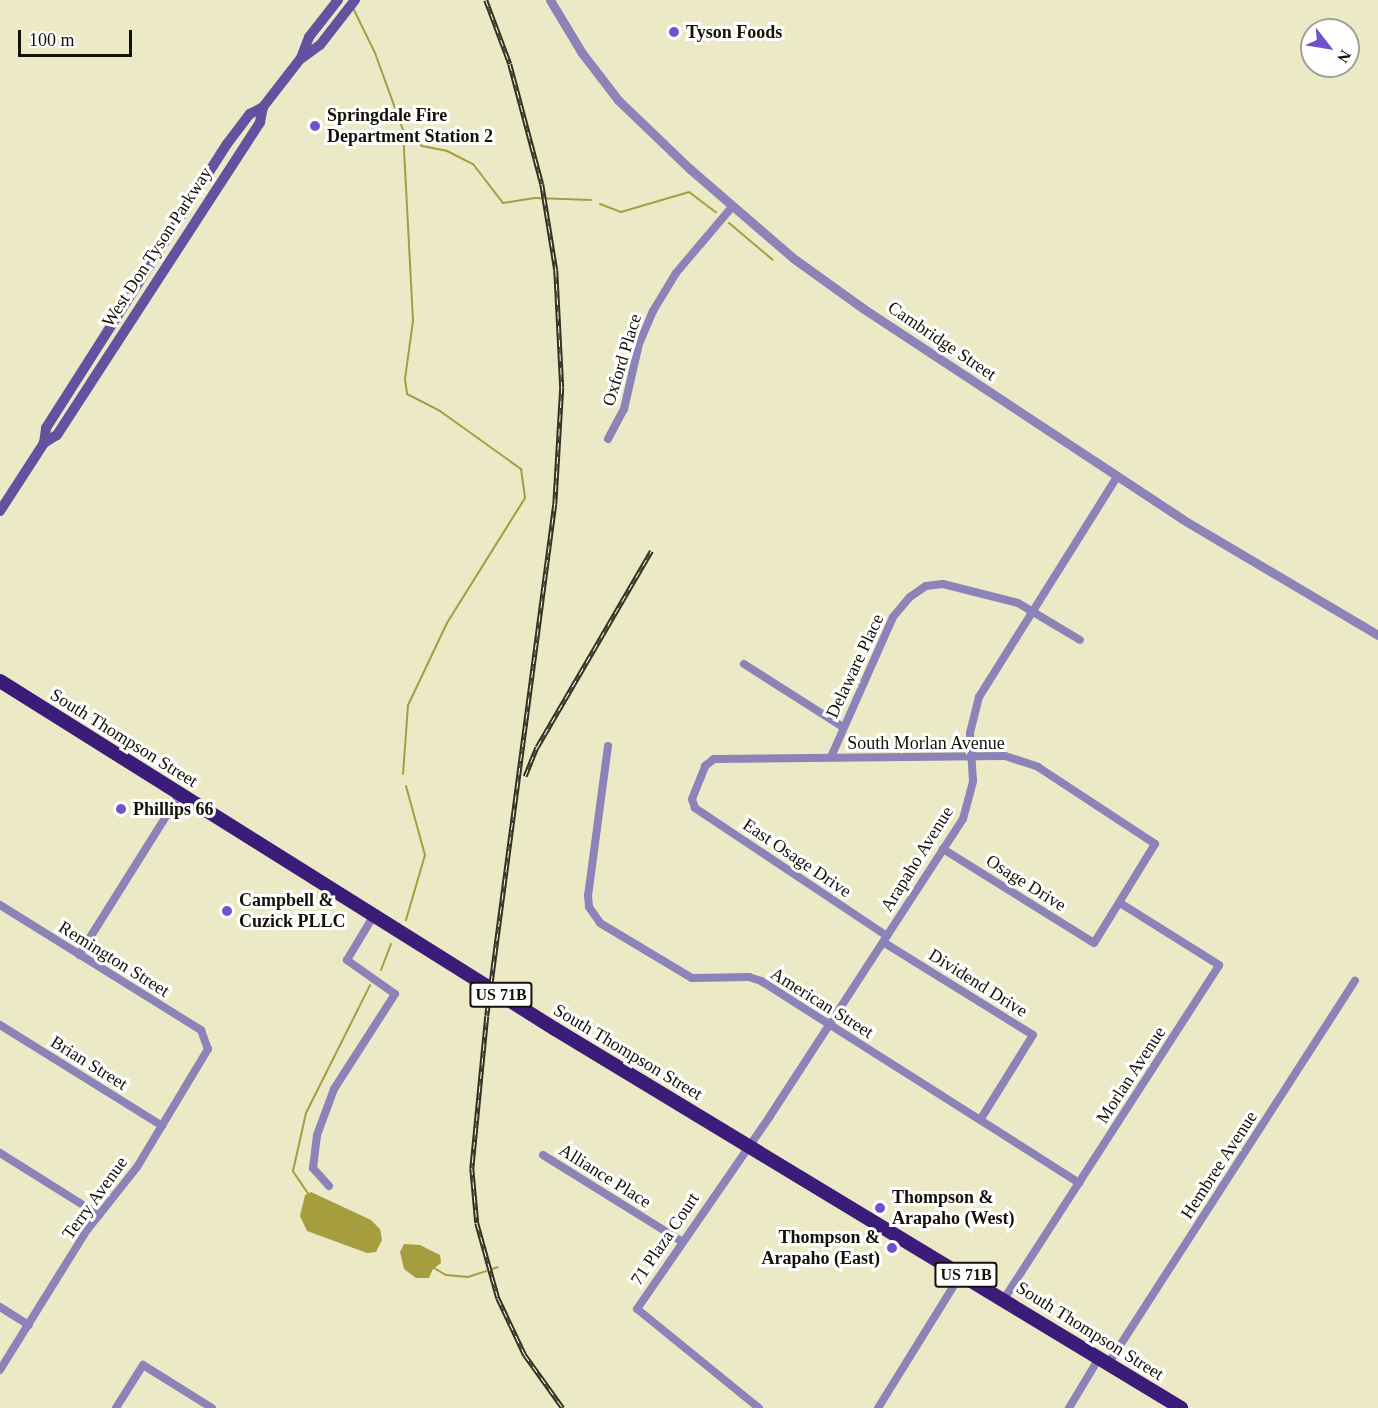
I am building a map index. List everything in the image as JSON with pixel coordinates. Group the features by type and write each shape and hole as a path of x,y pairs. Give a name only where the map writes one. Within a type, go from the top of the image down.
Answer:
{"highway":[{"name":"South Thompson Street","path":"0,681 748,1146 962,1272 1181,1408"}],"main road":[{"name":"West Don Tyson Parkway","path":"0,511 44,443 57,435 260,122 263,107 301,58 309,37 338,0"},
{"path":"301,58 320,45 355,0"}],"street":[{"name":"Cambridge Street","path":"550,0 612,93 732,207 830,285 1117,477 1378,635"},
{"name":"Oxford Place","path":"608,439 624,409 639,344 653,311 676,273 732,207"},
{"name":"Arapaho Avenue","path":"748,1146 830,1026 943,849 970,800 970,733 979,697 1117,477"},
{"name":"Delaware Place","path":"831,757 893,617 909,597 926,586 943,584 1018,603 1080,640"},
{"path":"744,664 843,727"},
{"name":"American Street","path":"608,746 588,895 593,916 692,978 749,977 761,981 1078,1184"},
{"name":"South Morlan Avenue","path":"691,804 709,761 831,757 1005,756 1038,767 1155,844 1120,903"},
{"path":"79,955 180,794"},
{"name":"East Osage Drive","path":"691,804 885,939"},
{"name":"Osage Drive","path":"943,849 1094,943 1120,903"},
{"name":"Morlan Avenue","path":"1004,1299 1219,965 1120,903"},
{"name":"Remington Street","path":"0,905 201,1030 208,1041"},
{"path":"329,1186 313,1168 316,1135 334,1089 395,994 347,960 375,915"},
{"name":"Dividend Drive","path":"885,939 1033,1035 980,1120"},
{"name":"Hembree Avenue","path":"1069,1408 1104,1361 1355,981"},
{"name":"Brian Street","path":"0,1025 162,1126"},
{"name":"Terry Avenue","path":"0,1370 99,1215 162,1126 206,1057 208,1041"},
{"name":"71 Plaza Court","path":"748,1146 681,1241 637,1309 759,1408"},
{"path":"0,1153 99,1215"},
{"name":"Alliance Place","path":"543,1155 681,1241"},
{"path":"878,1408 962,1272"},
{"path":"0,1307 28,1325"},
{"path":"116,1408 143,1365 212,1408"}],"shaded area":[{"path":"311,1192 371,1220 380,1229 382,1240 376,1252 367,1253 307,1231 300,1216 305,1195"},
{"path":"404,1244 420,1245 440,1255 441,1263 433,1269 429,1278 416,1278 404,1269 400,1252"}],"waterway":[{"path":"353,8 375,53 403,130 413,321 405,379 407,394 440,411 521,469 525,498 447,623 408,705 403,774"},
{"path":"403,130 422,146 447,151 473,164 503,203 535,198 591,200"},
{"path":"600,204 621,212 689,192 716,212"},
{"path":"729,223 773,260"},
{"path":"406,786 425,855 406,920"},
{"path":"381,970 391,944"},
{"path":"309,1195 293,1171 306,1113 370,985"},
{"path":"432,1267 446,1275 468,1277 486,1271"},
{"path":"492,1269 498,1267"}],"railway":[{"path":"486,0 510,64 542,184 556,270 562,387 555,504 487,1016 472,1168 477,1223 498,1298 525,1355 563,1408"},
{"path":"525,776 537,747 651,551"}],"place":[{"name":"Tyson Foods","path":"674,32"},
{"name":"Springdale Fire Department Station 2","path":"315,126"},
{"name":"Phillips 66","path":"121,809"},
{"name":"Campbell & Cuzick PLLC","path":"227,911"},
{"name":"Thompson & Arapaho (West)","path":"880,1208"},
{"name":"Thompson & Arapaho (East)","path":"892,1248"}]}
